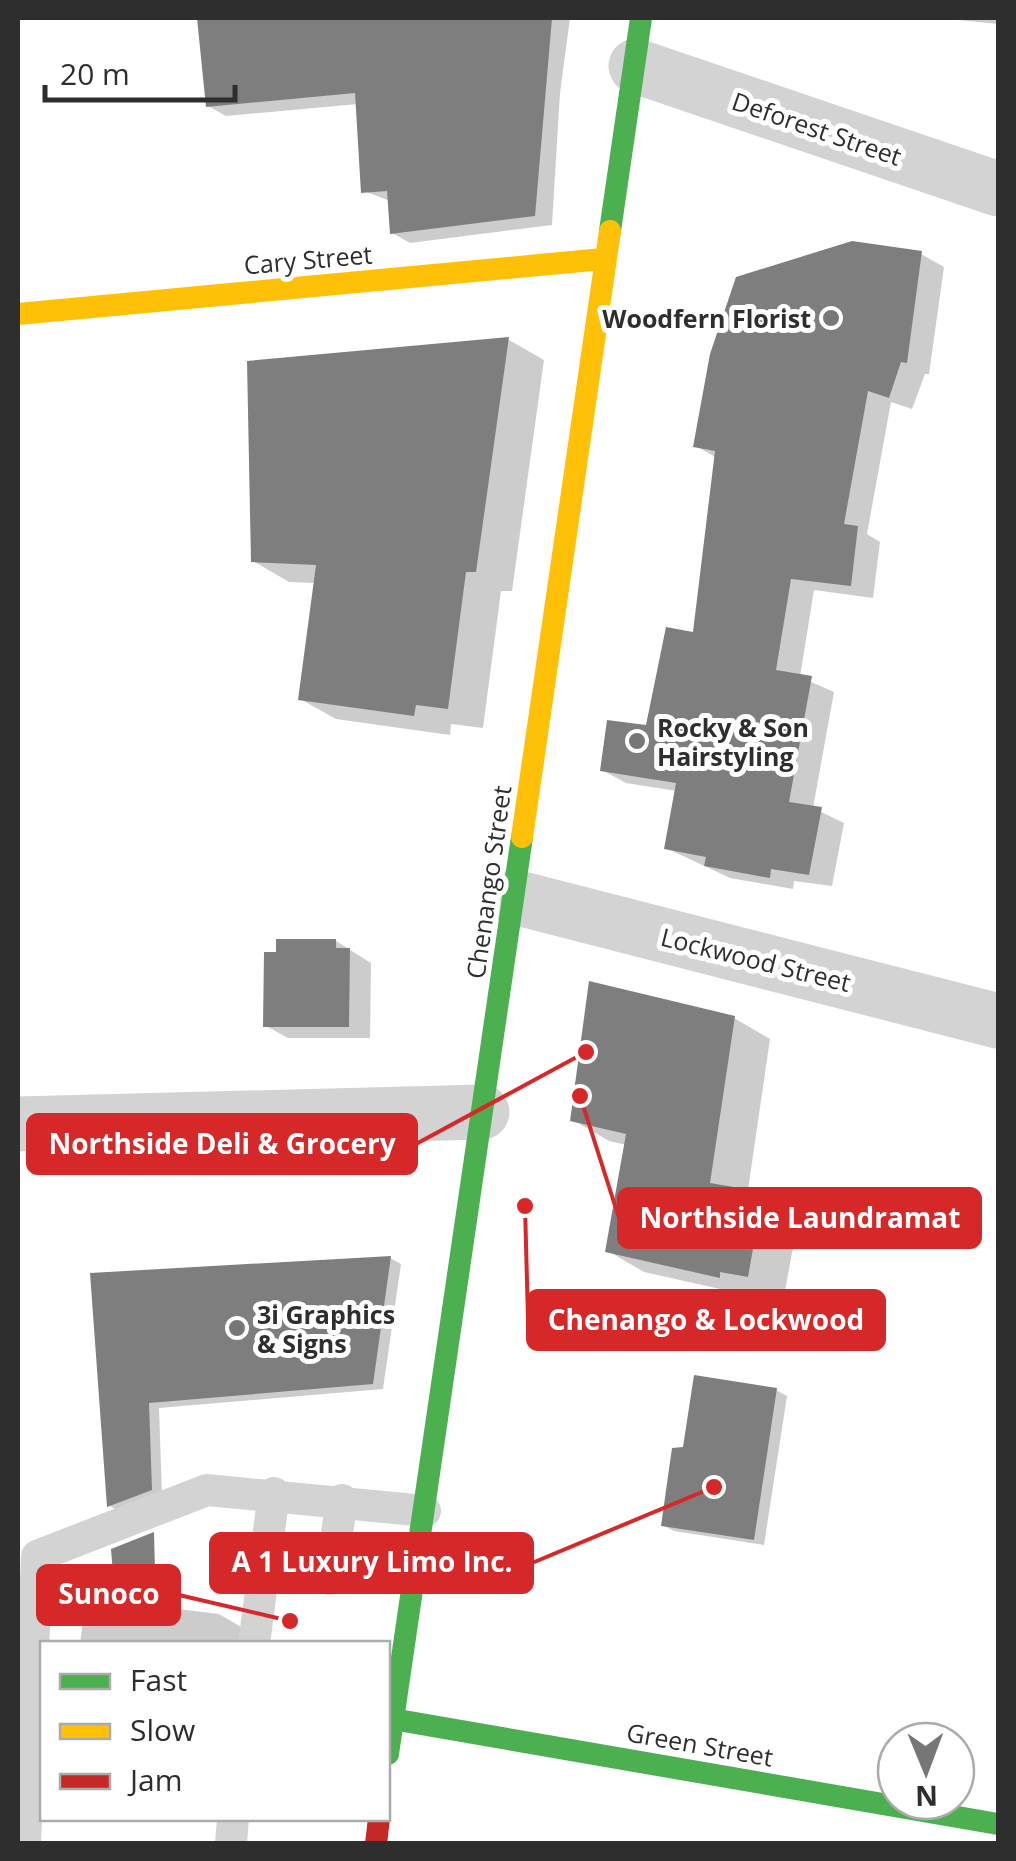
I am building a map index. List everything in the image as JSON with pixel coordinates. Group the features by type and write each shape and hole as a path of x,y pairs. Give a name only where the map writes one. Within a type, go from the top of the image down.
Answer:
{"street":[{"name":"Deforest Street","path":"638,42 998,189"},
{"name":"Chenango Street","path":"390,1719 425,1511 603,259 638,42"},
{"name":"Cary Street","path":"18,314 603,259"},
{"name":"Lockwood Street","path":"514,897 998,1021"},
{"path":"18,1124 482,1112"},
{"name":"Green Street","path":"390,1719 998,1824"}],"lane":[{"path":"25,1844 34,1793 37,1556 208,1490 274,1493 425,1511"},
{"path":"254,1641 274,1493"},
{"path":"330,1579 342,1500"}],"building":[{"path":"197,18 552,18 535,216 390,234 387,191 361,193 355,93 206,107"},
{"path":"852,241 922,251 907,363 901,362 889,398 868,391 844,524 858,526 851,586 791,579 776,670 812,676 789,802 822,807 809,875 771,869 770,878 704,866 706,857 664,849 676,783 600,771 607,720 646,725 666,627 693,632 715,451 693,447 710,354 736,277"},
{"path":"509,337 476,572 466,572 448,709 416,705 414,716 298,700 316,565 251,562 247,361"},
{"path":"276,939 336,939 336,948 350,948 349,1027 263,1027 264,952 276,952"},
{"path":"589,981 735,1016 710,1183 734,1187 732,1197 761,1203 748,1277 720,1272 720,1278 605,1252 626,1134 570,1121"},
{"name":"3i Graphics & Signs","path":"391,1256 373,1384 149,1403 152,1490 107,1507 90,1273"},
{"path":"694,1375 777,1388 754,1540 661,1526 672,1448 683,1447"},
{"path":"154,1532 155,1571 113,1574 111,1549"}],"traffic: fast":[{"path":"610,231 641,18"},
{"path":"390,1740 522,837"},
{"path":"392,1719 998,1824"}],"traffic: slow":[{"path":"522,837 610,231"},
{"path":"18,314 603,259"}],"traffic: jam":[{"path":"376,1844 379,1821"}],"place":[{"name":"Woodfern Florist","path":"831,318"},
{"name":"Rocky & Son Hairstyling","path":"637,741"},
{"name":"Northside Deli & Grocery","path":"586,1052"},
{"name":"Northside Laundramat","path":"580,1096"},
{"name":"Chenango & Lockwood","path":"525,1206"},
{"name":"3i Graphics & Signs","path":"237,1328"},
{"name":"A 1 Luxury Limo Inc.","path":"714,1487"},
{"name":"Sunoco","path":"290,1621"}]}
